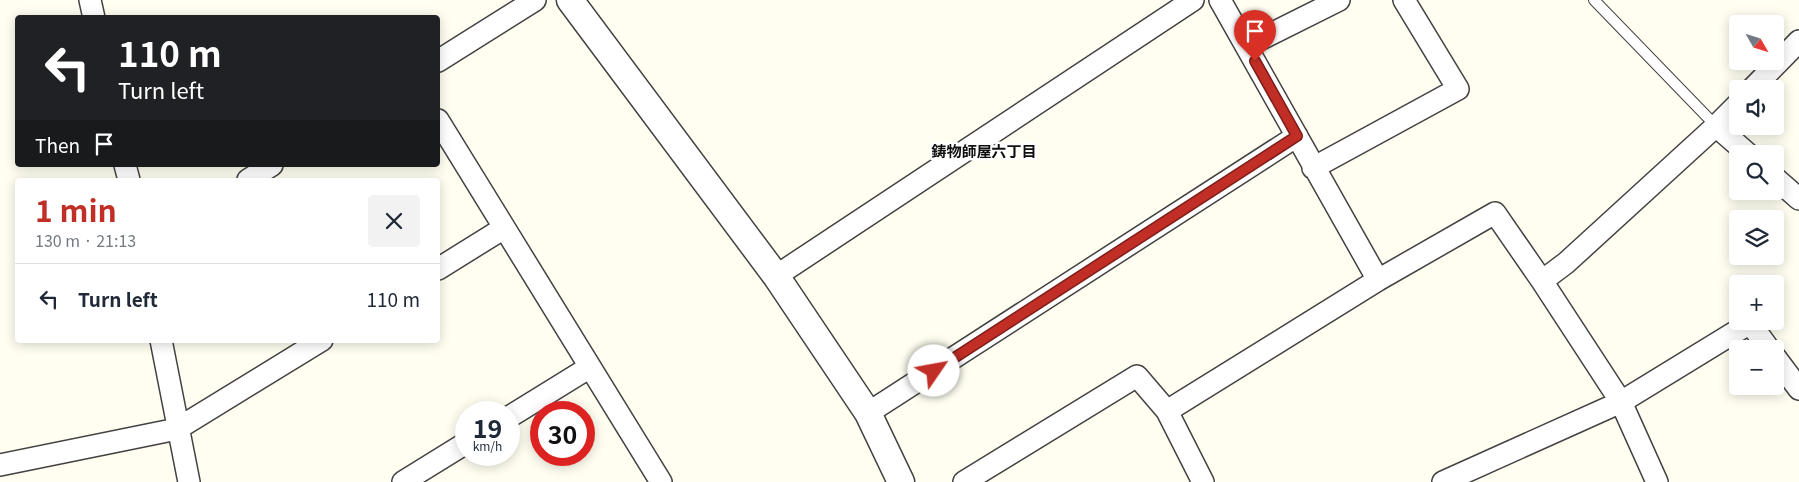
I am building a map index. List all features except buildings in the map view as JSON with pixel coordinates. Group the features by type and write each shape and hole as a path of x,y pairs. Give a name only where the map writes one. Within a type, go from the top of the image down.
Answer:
{"street":[{"path":"90,0 93,15"},
{"path":"440,60 535,0"},
{"path":"570,0 776,276 868,413 901,482"},
{"path":"776,276 1194,0"},
{"path":"1220,0 1313,168 1378,280"},
{"path":"1247,46 1339,0"},
{"path":"1313,168 1458,90 1404,0"},
{"path":"1761,80 1799,40"},
{"path":"1542,281 1566,263 1729,113"},
{"path":"440,123 661,482"},
{"path":"1716,126 1738,145"},
{"path":"868,413 1297,136"},
{"path":"251,178 269,167"},
{"path":"1784,186 1799,199"},
{"path":"1166,411 1378,280 1495,213 1621,402 1657,482"},
{"path":"440,268 504,228"},
{"path":"1443,482 1477,475 1621,402 1750,323 1762,340"},
{"path":"162,343 177,429 189,482"},
{"path":"0,465 177,429 317,343"},
{"path":"520,410 590,367"},
{"path":"1784,369 1799,389"},
{"path":"964,482 1138,376 1166,411 1203,482"},
{"path":"403,482 455,450"}],"lane":[{"path":"1594,0 1716,126"}],"district":[{"name":"鋳物師屋六丁目","path":"984,150"}],"route":[{"path":"934,371 1297,136 1255,61"}]}
